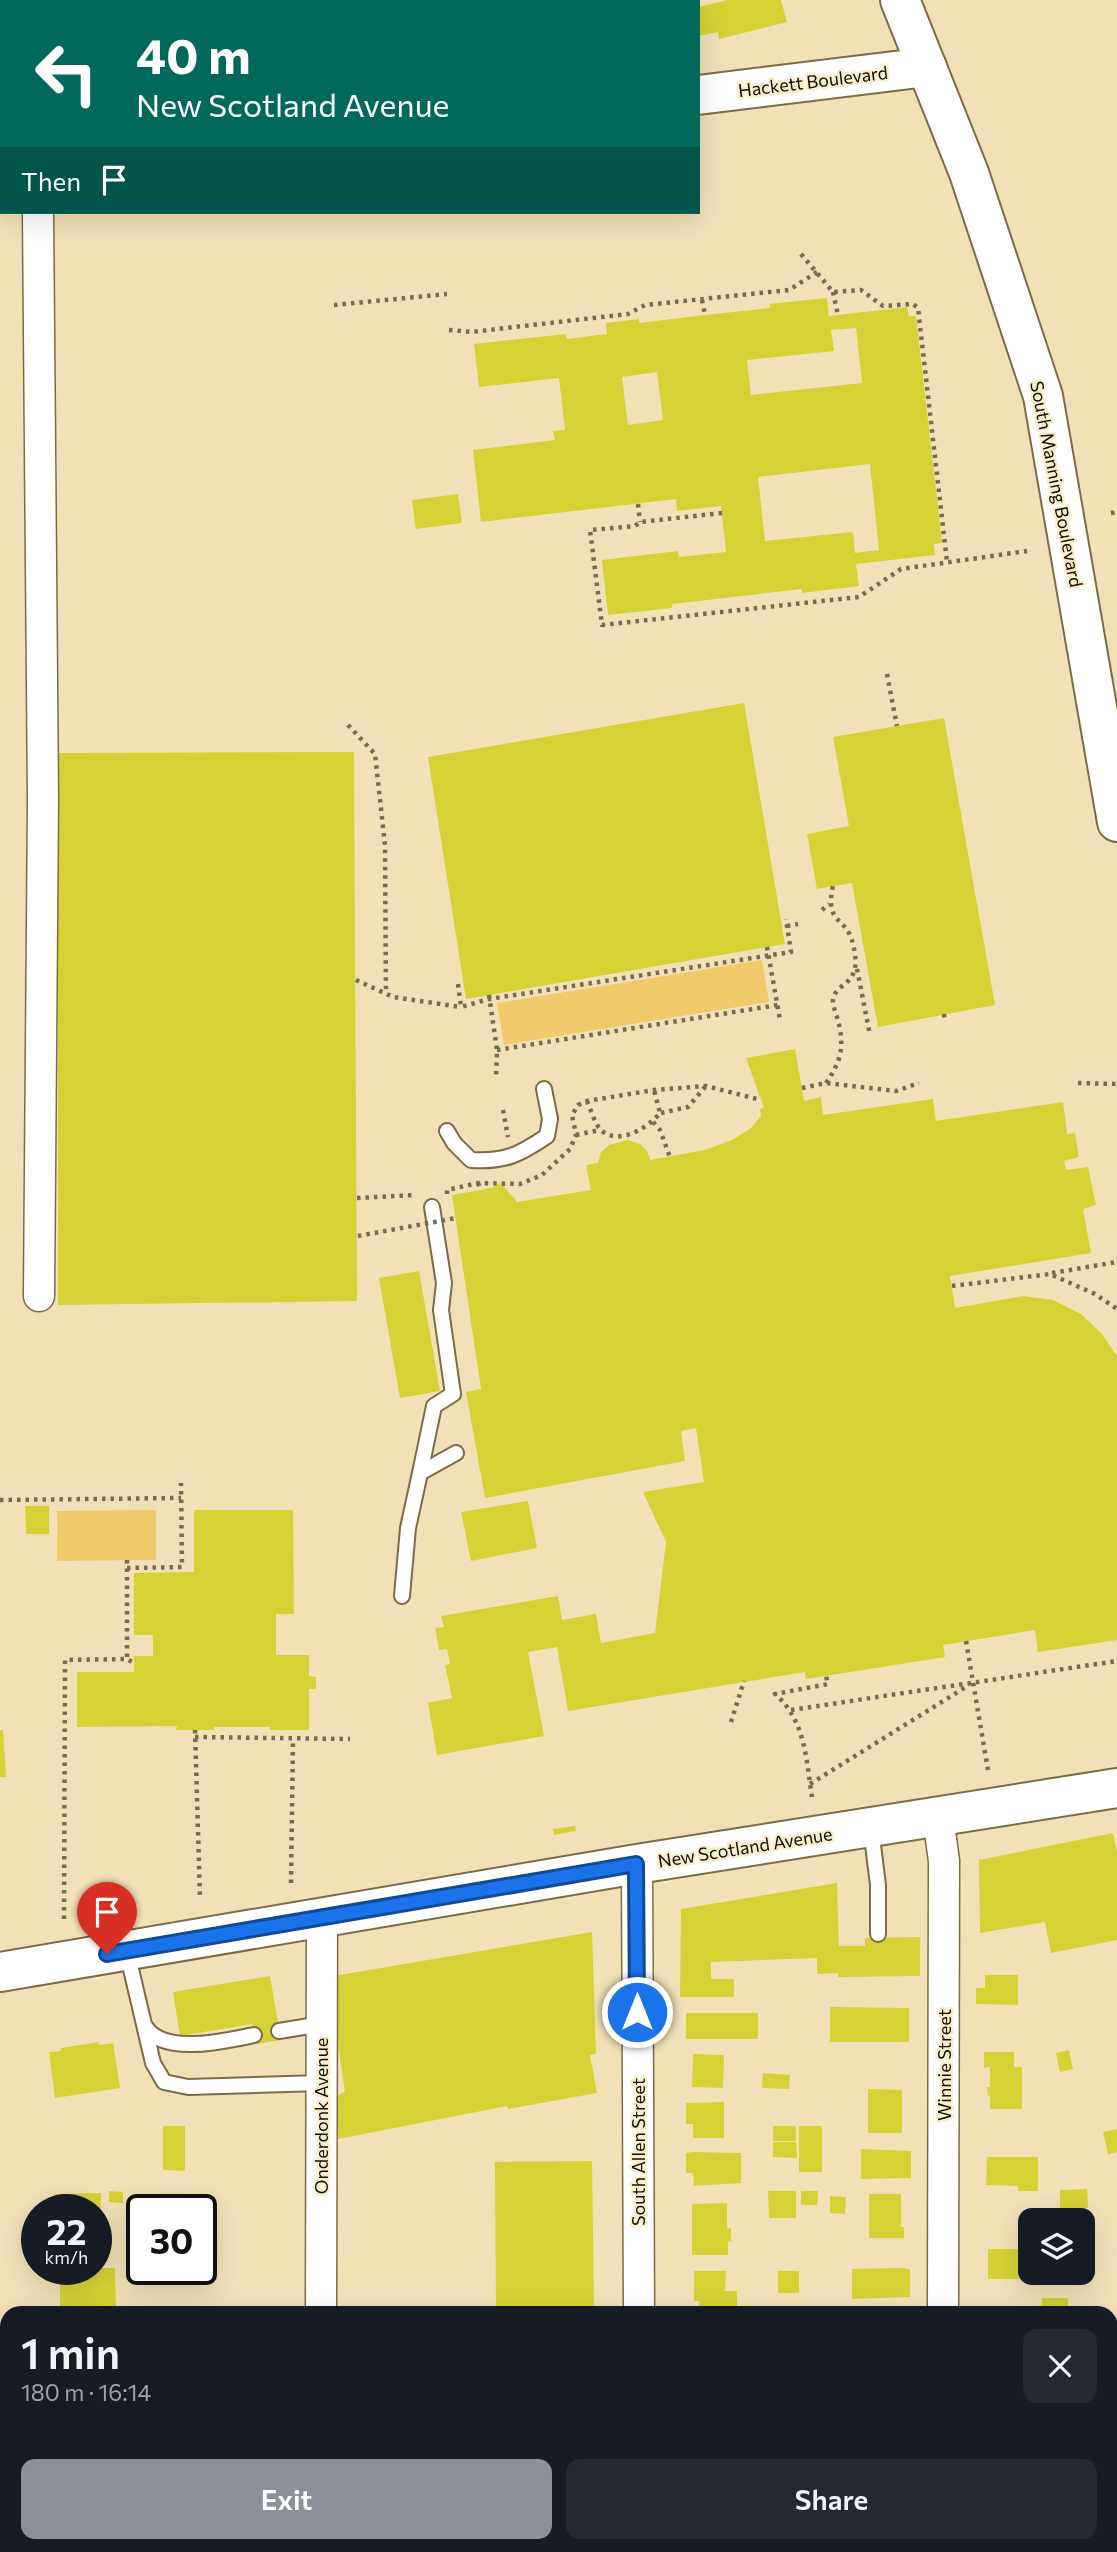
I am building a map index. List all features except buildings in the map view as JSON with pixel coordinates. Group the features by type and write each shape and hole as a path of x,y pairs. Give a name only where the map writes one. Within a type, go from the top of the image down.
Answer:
{"street":[{"name":"South Manning Boulevard","path":"900,0 969,173 1043,396 1117,822"},
{"name":"Hackett Boulevard","path":"700,95 927,67"},
{"path":"38,214 43,800 39,1296"},
{"name":"New Scotland Avenue","path":"0,1972 636,1864 1117,1788"},
{"name":"Winnie Street","path":"938,1817 944,1861 943,2306"},
{"name":"South Allen Street","path":"636,1864 639,2306"},
{"name":"Onderdonk Avenue","path":"321,2306 322,1918"}],"lane":[{"path":"447,1130 454,1143 471,1160 491,1161 513,1157 547,1136 550,1119 544,1089"},
{"path":"402,1596 408,1528 435,1406 453,1394 441,1310 444,1283 432,1207"},
{"path":"420,1473 456,1453"},
{"path":"871,1828 878,1885 878,1934"},
{"path":"127,1951 154,2068 170,2085 188,2087 321,2083"},
{"path":"141,2015 153,2037 173,2043 254,2035"},
{"path":"279,2031 321,2024"}],"path":[{"path":"801,254 833,292 838,315"},
{"path":"449,330 471,332 628,314 645,305 789,290 817,272"},
{"path":"833,292 861,290 883,306 913,304 918,308 947,562"},
{"path":"334,305 447,294"},
{"path":"702,300 705,315"},
{"path":"638,504 640,522"},
{"path":"722,513 590,530 602,625 859,597 901,569 1027,551"},
{"path":"887,674 897,726"},
{"path":"348,724 375,754 385,845 386,994"},
{"path":"833,886 829,904 835,918 847,930 853,942 870,1035"},
{"path":"822,910 829,904"},
{"path":"356,980 393,997 461,1007 489,997 791,951 786,919"},
{"path":"787,926 798,924"},
{"path":"767,947 780,1020"},
{"path":"826,1083 840,1064 841,1044 833,1004 834,994 849,981 856,968"},
{"path":"458,984 461,1007"},
{"path":"489,997 497,1050 496,1077"},
{"path":"497,1050 778,1005"},
{"path":"944,1014 945,1022"},
{"path":"802,1088 826,1083 896,1091 919,1083"},
{"path":"1078,1083 1117,1084"},
{"path":"576,1135 600,1130 614,1137 633,1133 653,1122 660,1113 688,1107 706,1086"},
{"path":"439,1192 478,1183 520,1184 542,1175 570,1149 576,1135 572,1115 578,1105 587,1101 654,1090 706,1086 761,1100"},
{"path":"654,1090 660,1113"},
{"path":"587,1101 600,1130"},
{"path":"503,1110 509,1143"},
{"path":"653,1122 660,1129 670,1157"},
{"path":"478,1183 481,1190"},
{"path":"447,1190 447,1202"},
{"path":"357,1198 417,1195"},
{"path":"358,1236 456,1217"},
{"path":"952,1286 1050,1274 1117,1262"},
{"path":"1050,1274 1095,1294 1117,1309"},
{"path":"127,1568 181,1567 181,1483"},
{"path":"0,1500 181,1498"},
{"path":"127,1560 127,1659"},
{"path":"966,1641 988,1770"},
{"path":"64,1919 65,1660 127,1659 134,1663"},
{"path":"791,1710 1117,1661"},
{"path":"812,1797 801,1730 791,1710 775,1694 828,1684 826,1676"},
{"path":"731,1721 744,1682"},
{"path":"810,1784 973,1682"},
{"path":"195,1730 201,1898"},
{"path":"195,1737 351,1739"},
{"path":"290,1883 293,1739"}],"shaded area":[{"path":"762,960 769,1002 504,1045 497,1003"},
{"path":"156,1510 156,1560 57,1561 57,1511"}],"route":[{"path":"107,1954 636,1864 637,2012"}]}
